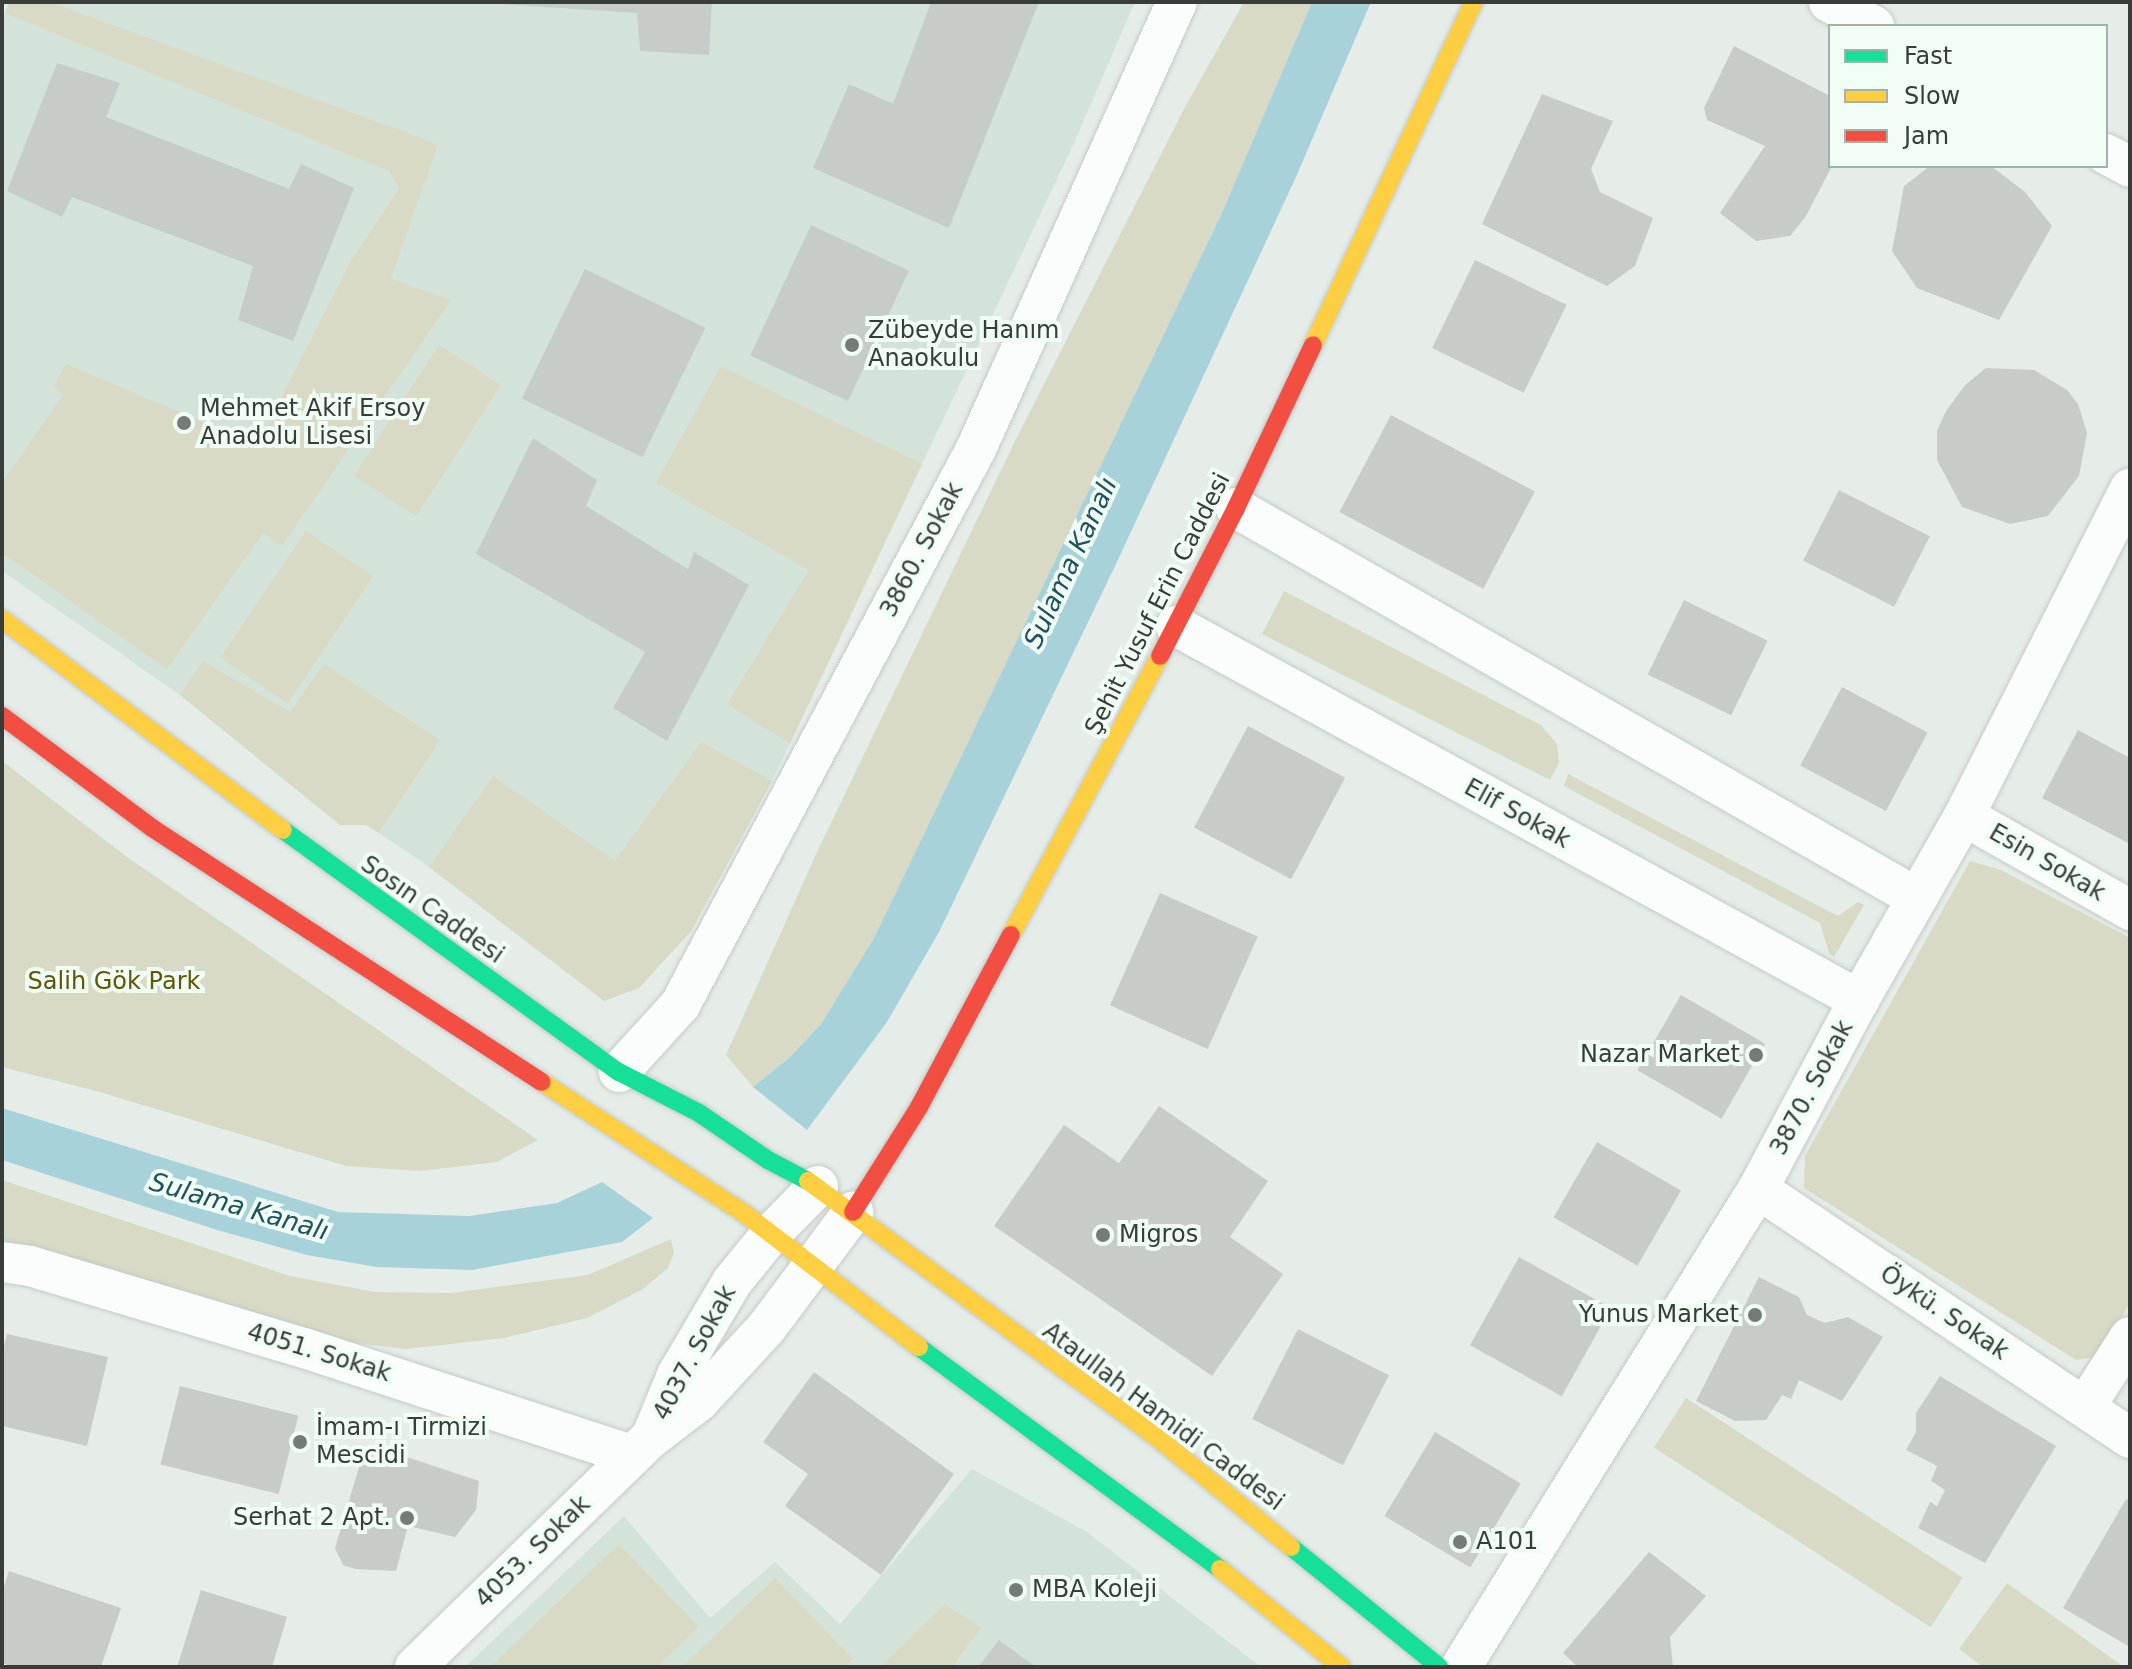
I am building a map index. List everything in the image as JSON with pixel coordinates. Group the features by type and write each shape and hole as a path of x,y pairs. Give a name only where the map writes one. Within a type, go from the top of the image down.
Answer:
{"street":[{"name":"3860. Sokak","path":"619,1072 680,1005 976,449 1177,2"},
{"name":"Şehit Yusuf Erin Caddesi","path":"853,1212 919,1107 1176,626 1236,508 1474,2"},
{"path":"1829,2 1870,24"},
{"path":"2108,155 2130,167"},
{"name":"3870. Sokak","path":"1461,1667 1758,1189 1859,1000 1964,816 2130,489"},
{"path":"1236,508 1917,898"},
{"name":"Sosın Caddesi","path":"2,619 341,874 619,1072 717,1125 768,1160 818,1186 853,1212"},
{"name":"Elif Sokak","path":"1176,626 1859,1000"},
{"path":"2,716 152,828 639,1144 771,1234 873,1313 1184,1540 1342,1667"},
{"name":"Esin Sokak","path":"1964,816 2130,910"},
{"name":"4037. Sokak","path":"641,1446 677,1375 732,1282 771,1234 818,1186"},
{"name":"Öykü. Sokak","path":"1758,1189 2130,1438"},
{"name":"4037. Sokak","path":"641,1446 699,1401 767,1327 853,1212"},
{"name":"Ataullah Hamidi Caddesi","path":"853,1212 1154,1435 1439,1667"},
{"name":"4051. Sokak","path":"2,1262 30,1266 641,1446"},
{"path":"2085,1407 2130,1337"},
{"name":"4053. Sokak","path":"415,1667 641,1446"}],"shaded area":[{"path":"9,2 1135,2 1075,141 772,781 691,931 639,988 604,1001 429,867 367,825 340,825 180,695 2,571 2,20"},
{"name":"MBA Koleji","path":"972,1469 1087,1532 1261,1667 465,1667 624,1516 710,1618 775,1562 840,1624"}],"green space":[{"path":"9,2 50,2 438,144 391,279 451,300 282,546 263,533 167,669 2,553 2,482 64,394 53,387 66,364 257,445 352,259 399,189 389,171 5,13"},
{"path":"1244,2 1312,2 1221,215 874,938 821,1024 789,1058 753,1087 726,1055 817,852 1014,443 1185,107"},
{"path":"439,345 501,385 416,516 354,476"},
{"path":"721,366 922,464 790,744 727,704 809,570 656,483"},
{"path":"306,531 373,576 288,703 220,658"},
{"path":"1284,591 1541,725 1557,744 1559,763 1550,780 1262,634"},
{"path":"203,661 290,712 324,664 440,740 379,833 366,825 340,825 180,695"},
{"path":"701,742 772,781 691,931 639,988 604,1001 429,867 493,776 615,861"},
{"name":"Salih Gök Park","path":"2,761 127,857 538,1140 497,1162 420,1171 346,1166 96,1091 2,1067"},
{"path":"1568,774 1838,916 1858,902 1864,905 1834,957 1829,953 1820,923 1564,786"},
{"path":"1970,861 2001,870 2130,938 2130,1303 2097,1357 2076,1360 1804,1188 1805,1156"},
{"path":"2,1180 290,1276 375,1292 451,1293 588,1275 671,1239 674,1253 668,1268 643,1289 587,1318 504,1338 406,1349 339,1341 2,1244"},
{"path":"1686,1398 1963,1578 1931,1627 1654,1447"},
{"path":"619,1544 699,1627 657,1667 490,1667"},
{"path":"775,1578 853,1659 844,1667 682,1667"},
{"path":"2007,1583 2124,1667 1983,1667 1959,1649"},
{"path":"945,1604 981,1628 952,1667 880,1667"}],"water":[{"name":"Sulama Kanalı","path":"1312,2 1371,2 1296,177 1116,564 939,932 887,1022 807,1130 753,1087 789,1058 821,1024 874,938 1221,215"},
{"name":"Sulama Kanalı","path":"2,1108 338,1212 469,1216 557,1203 602,1182 653,1218 622,1242 472,1270 376,1267 307,1255 217,1230 2,1160"}],"building":[{"path":"471,2 712,2 709,55 640,51 637,13"},
{"path":"931,2 1039,2 949,228 813,168 849,84 893,104"},
{"path":"1734,46 1828,95 1828,168 1831,168 1806,216 1790,236 1756,241 1720,213 1765,146 1707,120 1704,108"},
{"path":"57,63 120,83 106,117 289,189 301,164 354,188 293,341 238,320 253,266 72,197 62,217 7,191"},
{"path":"1542,94 1613,121 1591,169 1600,192 1653,218 1635,266 1607,286 1482,224"},
{"path":"1927,168 1994,168 2025,192 2052,226 1999,320 1917,288 1892,251 1904,186"},
{"path":"811,225 909,271 848,401 750,356"},
{"path":"1475,260 1567,305 1524,393 1432,348"},
{"path":"585,269 705,328 642,457 522,398"},
{"path":"1986,368 2034,370 2067,390 2078,404 2087,433 2079,476 2048,516 2010,524 1962,507 1937,460 1937,431 1946,411 1965,385"},
{"path":"1391,415 1535,492 1483,589 1339,512"},
{"path":"533,438 597,480 586,506 688,569 694,552 749,585 667,741 613,708 645,652 476,554"},
{"path":"1839,490 1930,536 1894,607 1803,560"},
{"path":"1684,600 1768,641 1731,715 1648,675"},
{"path":"1842,687 1928,733 1886,811 1800,766"},
{"path":"1248,726 1345,778 1291,879 1194,828"},
{"path":"2078,730 2130,758 2130,844 2042,798"},
{"path":"1160,893 1258,937 1208,1049 1110,1005"},
{"path":"1681,995 1765,1044 1722,1119 1638,1070"},
{"path":"1159,1106 1268,1181 1230,1237 1283,1274 1212,1376 994,1226 1064,1125 1119,1163"},
{"path":"1597,1142 1681,1190 1638,1266 1554,1217"},
{"path":"1519,1257 1611,1308 1562,1396 1470,1345"},
{"path":"1759,1277 1799,1297 1807,1315 1825,1323 1848,1317 1883,1337 1842,1401 1799,1380 1791,1399 1782,1395 1766,1420 1735,1421 1696,1401"},
{"path":"1298,1329 1389,1375 1343,1465 1252,1419"},
{"path":"7,1334 108,1357 87,1446 2,1426 2,1353"},
{"path":"814,1372 954,1474 881,1575 785,1506 808,1474 763,1442"},
{"path":"1940,1376 2056,1446 1985,1563 1918,1528 1930,1502 1937,1506 1945,1490 1931,1481 1937,1466 1906,1450 1916,1432 1916,1413"},
{"path":"180,1386 298,1416 279,1494 160,1465"},
{"path":"1435,1432 1521,1484 1470,1568 1385,1516"},
{"name":"Serhat 2 Apt.","path":"386,1450 479,1481 476,1510 455,1537 408,1526 396,1571 355,1569 343,1565 335,1548 362,1457"},
{"path":"2126,1499 2130,1501 2130,1647 2063,1608"},
{"path":"1649,1552 1706,1596 1670,1637 1673,1667 1578,1667 1563,1653"},
{"path":"9,1571 121,1608 101,1667 13,1667 2,1663 2,1592"},
{"path":"201,1590 287,1617 272,1667 177,1667"},
{"path":"999,1640 1036,1667 978,1667"}],"traffic: fast":[{"path":"283,830 619,1072 699,1113 768,1160 808,1181"},
{"path":"919,1347 1220,1569"},
{"path":"1291,1547 1439,1667"}],"traffic: slow":[{"path":"1313,345 1474,2"},
{"path":"2,619 283,830"},
{"path":"1011,935 1160,656"},
{"path":"542,1082 745,1214 919,1347"},
{"path":"808,1181 1154,1435 1291,1547"},
{"path":"1220,1569 1342,1667"}],"traffic: jam":[{"path":"1160,656 1236,508 1313,345"},
{"path":"2,716 152,828 542,1082"},
{"path":"853,1212 919,1107 1011,935"}],"place":[{"name":"Zübeyde Hanım Anaokulu","path":"852,345"},
{"name":"Mehmet Akif Ersoy Anadolu Lisesi","path":"184,423"},
{"name":"Nazar Market","path":"1756,1055"},
{"name":"Migros","path":"1103,1235"},
{"name":"Yunus Market","path":"1755,1315"},
{"name":"İmam-ı Tirmizi Mescidi","path":"300,1442"},
{"name":"Serhat 2 Apt.","path":"407,1518"},
{"name":"A101","path":"1460,1542"},
{"name":"MBA Koleji","path":"1016,1590"}]}
